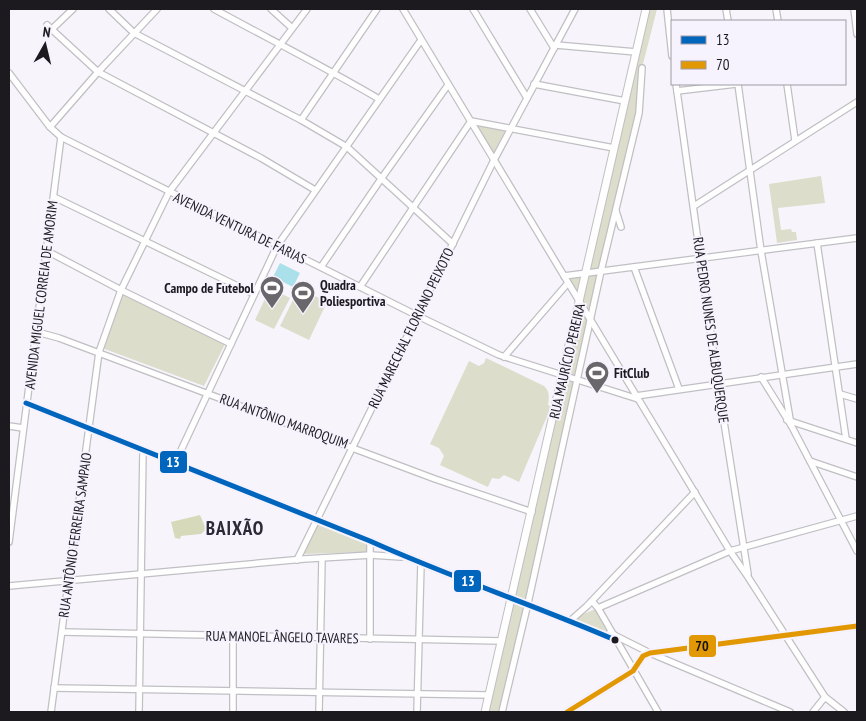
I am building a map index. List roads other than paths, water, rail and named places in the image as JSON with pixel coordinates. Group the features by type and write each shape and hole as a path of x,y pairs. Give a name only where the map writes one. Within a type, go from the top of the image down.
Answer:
{"main road":[{"name":"RUA MAURÍCIO PEREIRA","path":"486,712 646,9"}],"street":[{"path":"72,9 49,27 98,72 315,190"},
{"path":"109,9 134,33 301,120 347,147 452,244"},
{"path":"50,127 98,72 158,9"},
{"path":"214,9 334,72 379,99"},
{"path":"271,9 292,28"},
{"name":"RUA ANTÔNIO FERREIRA SAMPAIO","path":"51,712 99,352 121,290 169,192 307,9"},
{"path":"301,120 377,9"},
{"path":"403,9 730,551 825,697 844,712"},
{"path":"473,9 527,98"},
{"path":"530,9 555,46 636,52"},
{"name":"RUA MARECHAL FLORIANO PEIXOTO","path":"297,560 494,160 575,9"},
{"path":"667,9 671,34"},
{"path":"854,9 857,34"},
{"path":"174,462 277,246 421,40"},
{"name":"RUA MAURÍCIO PEREIRA","path":"502,712 601,271 639,114 642,68"},
{"name":"AVENIDA VENTURA DE FARIAS","path":"9,73 50,127 61,138 504,357 637,398"},
{"path":"534,84 625,102"},
{"path":"320,267 448,85"},
{"name":"RUA PEDRO NUNES DE ALBUQUERQUE","path":"676,85 718,384 748,576"},
{"path":"677,91 728,85"},
{"path":"737,85 761,251 789,422"},
{"path":"787,85 795,140"},
{"path":"694,206 857,102"},
{"path":"471,121 614,148"},
{"path":"360,287 471,121"},
{"name":"AVENIDA MIGUEL CORREIA DE AMORIM","path":"9,542 61,138"},
{"path":"54,197 254,294"},
{"path":"616,209 621,227"},
{"path":"564,276 857,238"},
{"path":"817,244 846,439"},
{"path":"47,251 230,344"},
{"path":"634,267 679,389"},
{"path":"504,357 568,283"},
{"name":"RUA ANTÔNIO MARROQUIM","path":"36,332 99,352 435,478 532,512"},
{"path":"637,398 679,389 857,364"},
{"path":"761,377 810,460 857,551"},
{"path":"618,392 625,390 629,384"},
{"path":"840,394 857,399"},
{"path":"26,403 317,519 410,559 528,603 615,640"},
{"path":"789,422 857,443"},
{"path":"9,426 23,428"},
{"path":"139,712 143,450"},
{"path":"810,460 857,477"},
{"path":"570,621 592,601 695,492"},
{"path":"598,608 730,551 857,516"},
{"path":"370,541 370,638"},
{"path":"9,586 371,554 392,555 410,559"},
{"path":"319,712 322,558"},
{"path":"418,712 421,563"},
{"path":"592,601 598,608 610,632 658,712"},
{"path":"567,712 575,710 633,671 643,656 650,652 857,626"},
{"name":"RUA MANOEL ÂNGELO TAVARES","path":"62,632 502,641"},
{"path":"610,632 650,652 790,712"},
{"path":"233,636 233,712"},
{"path":"54,688 489,696"},
{"path":"814,712 825,697"}],"water":[{"path":"280,263 300,273 293,287 273,277"}],"place":[{"name":"Campo de Futebol","path":"272,309"},
{"name":"Quadra Poliesportiva","path":"303,314"},
{"name":"FitClub","path":"597,394"}],"district":[{"name":"BAIXÃO","path":"235,528"}]}
